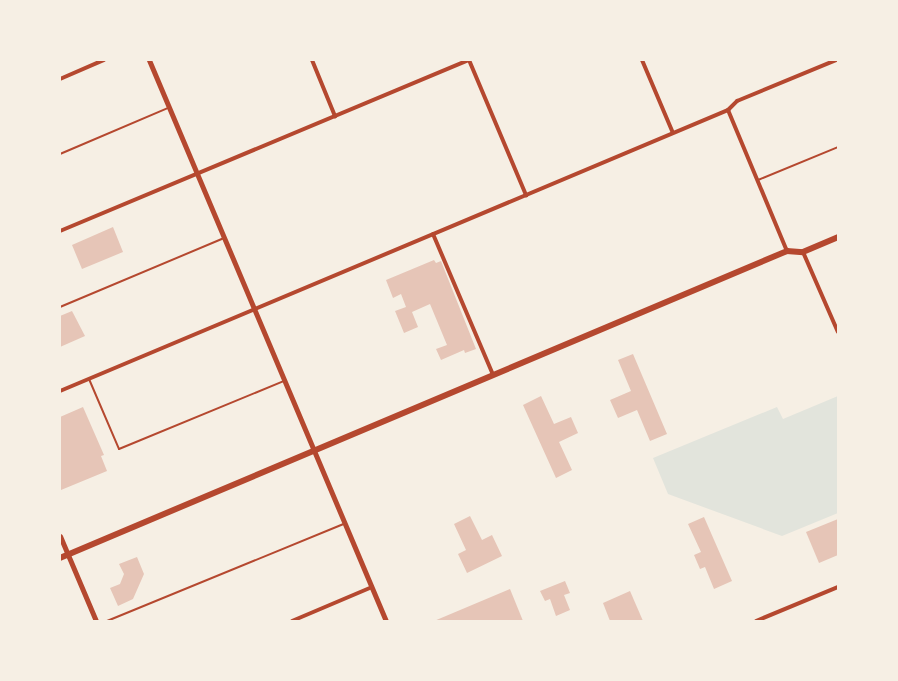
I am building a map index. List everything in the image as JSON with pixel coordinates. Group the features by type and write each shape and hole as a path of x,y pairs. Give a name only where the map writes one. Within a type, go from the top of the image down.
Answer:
{"main road":[{"path":"60,558 787,251 803,252 838,237"}],"street":[{"path":"60,78 104,60"},
{"path":"149,60 386,621"},
{"path":"312,60 335,116"},
{"path":"60,231 469,60 526,195"},
{"path":"642,60 673,133"},
{"path":"60,391 728,110 738,101 836,60"},
{"path":"728,110 787,251"},
{"path":"433,234 493,375"},
{"path":"803,252 838,332"},
{"path":"60,536 96,621"},
{"path":"292,621 372,587"},
{"path":"756,621 838,587"}],"lane":[{"path":"60,154 169,108"},
{"path":"758,180 838,147"},
{"path":"60,307 224,238"},
{"path":"89,379 119,449 285,380"},
{"path":"107,621 344,523"}],"shaded area":[{"path":"838,396 838,513 782,536 668,494 653,458 777,407 783,419"}],"building":[{"path":"113,227 123,252 82,269 72,245"},
{"path":"434,260 436,263 441,261 476,349 465,353 464,350 441,360 436,349 447,345 430,304 412,312 418,327 404,333 395,311 406,307 401,294 393,298 386,280"},
{"path":"72,311 85,336 60,347 60,316"},
{"path":"633,354 667,434 650,441 637,410 618,418 610,400 631,391 618,360"},
{"path":"541,396 554,424 571,417 578,433 559,442 572,470 556,478 523,405"},
{"path":"83,407 104,455 101,456 107,471 61,490 60,417"},
{"path":"470,516 482,540 492,535 502,556 467,573 458,554 466,550 454,524"},
{"path":"704,517 732,581 714,589 705,567 700,569 694,555 701,552 688,524"},
{"path":"838,519 838,555 819,563 806,532"},
{"path":"137,557 144,574 133,599 118,606 110,588 120,584 124,574 119,564"},
{"path":"565,581 570,593 564,595 570,610 556,616 550,599 545,601 540,591"},
{"path":"510,589 523,621 434,621"},
{"path":"630,591 643,621 610,621 603,603"}]}
